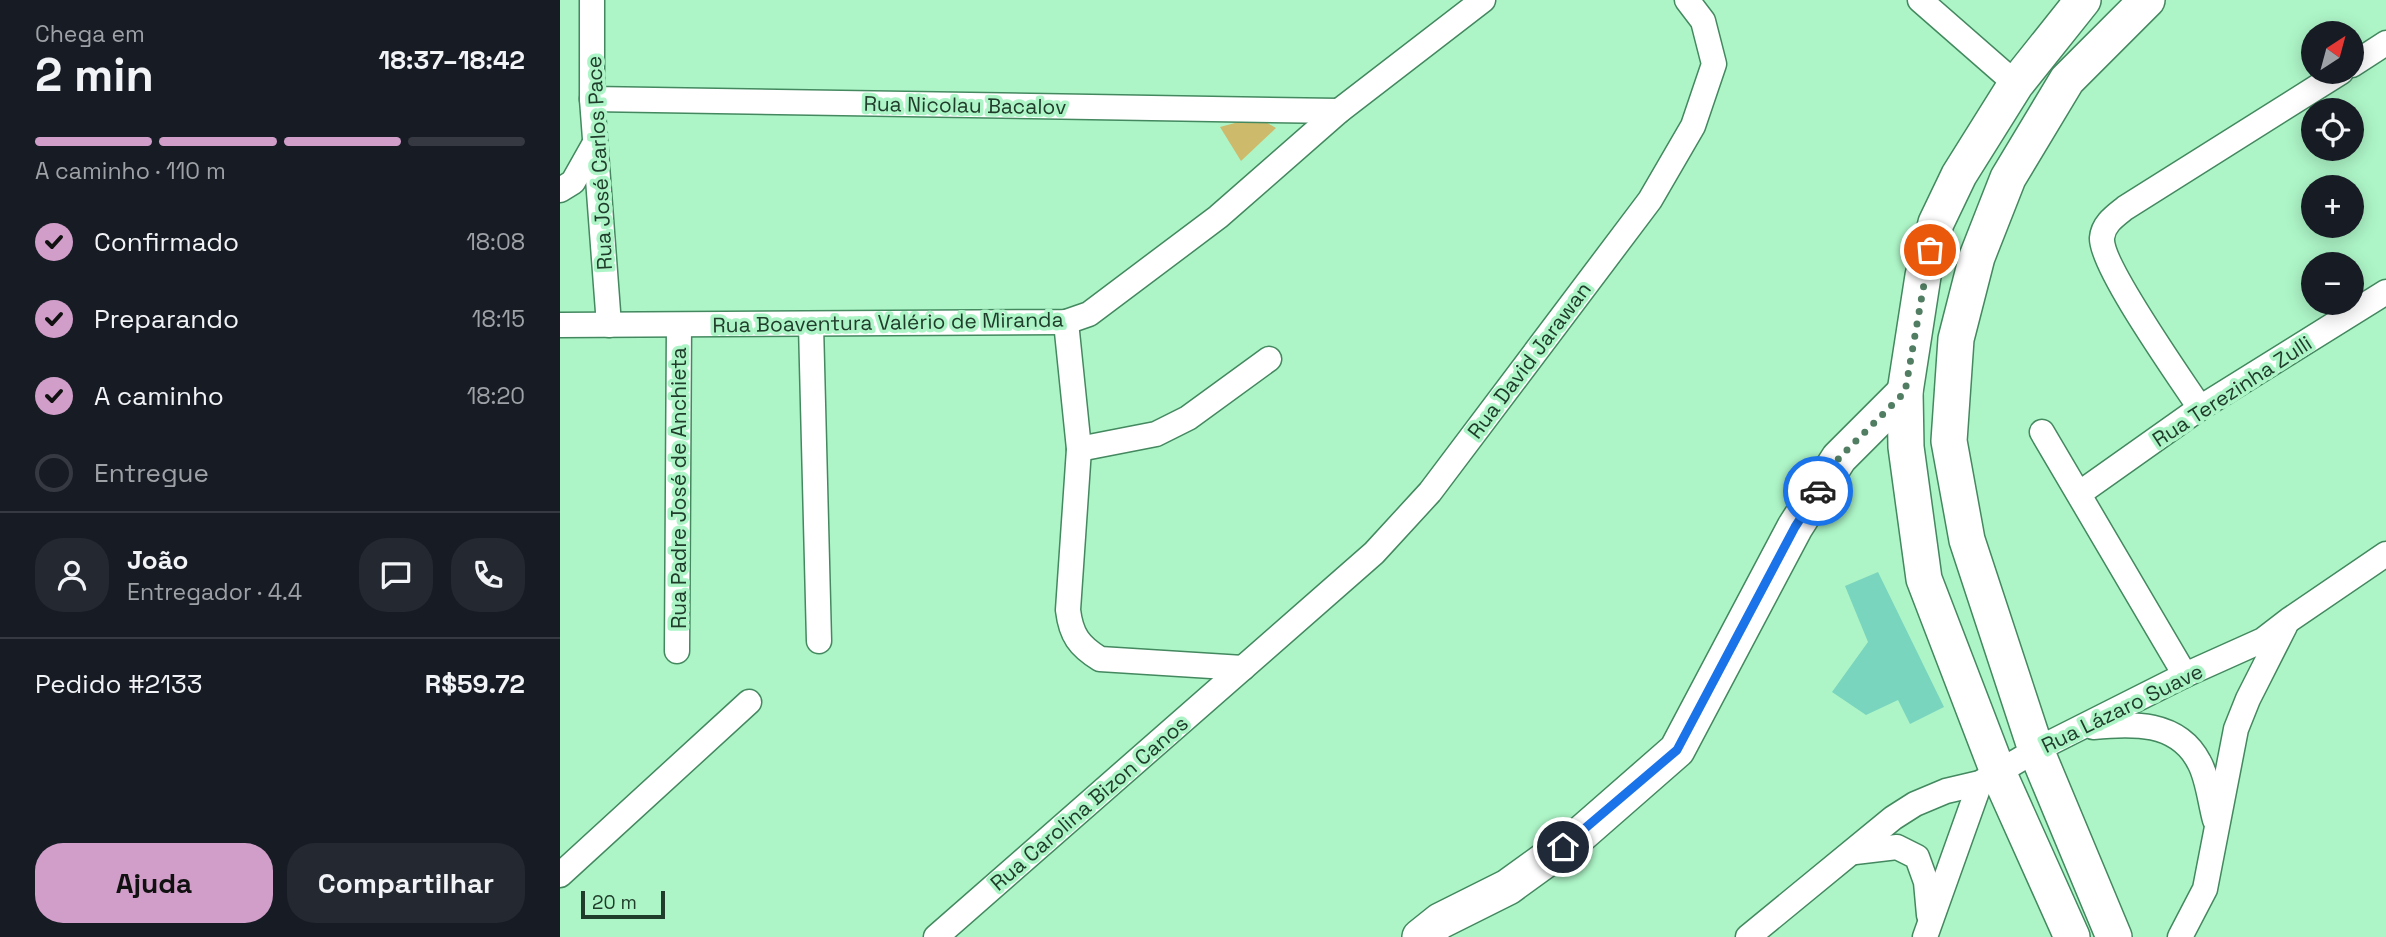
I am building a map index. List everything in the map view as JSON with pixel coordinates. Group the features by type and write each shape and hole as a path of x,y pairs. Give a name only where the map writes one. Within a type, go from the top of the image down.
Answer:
{"main road":[{"path":"2072,937 1989,778 1924,579 1906,447 1905,392 1923,276 1936,223 1959,175 2016,84 2083,0"},
{"path":"2114,937 2036,750 1967,540 1949,441 1956,339 1977,257 2008,178 2067,80 2147,0"},
{"path":"1438,932 1508,887 1581,834 1677,750 1795,527 1839,458 1905,392"}],"street":[{"name":"Rua José Carlos Pace","path":"592,0 592,99 609,325"},
{"name":"Rua Boaventura Valério de Miranda","path":"560,325 1066,322 1088,314 1208,225 1339,111 1483,0"},
{"name":"Rua David Jarawan","path":"1243,668 1374,553 1430,492 1650,200 1693,126 1714,64 1703,21 1687,0"},
{"path":"1920,0 2016,84"},
{"path":"2364,57 2386,43"},
{"path":"2200,408 2112,269 2102,239 2107,224 2124,208 2322,84"},
{"name":"Rua Nicolau Bacalov","path":"592,99 1339,111"},
{"path":"560,190 573,182 595,143"},
{"name":"Rua Terezinha Zulli","path":"2080,493 2200,408 2386,292"},
{"path":"1066,322 1079,449 1068,610 1071,631 1083,649 1100,659 1243,668"},
{"name":"Rua Padre José de Anchieta","path":"677,651 679,325"},
{"path":"811,325 819,641"},
{"path":"1079,449 1156,434 1188,418 1269,359"},
{"path":"2042,432 2185,675"},
{"name":"Rua Lázaro Suave","path":"1748,937 1893,818 1915,804 1989,778 2077,729 2263,640 2386,554"},
{"path":"2180,937 2205,889 2236,729 2288,620"},
{"name":"Rua Carolina Bizon Canos","path":"936,937 1243,668"},
{"path":"560,875 749,702"},
{"path":"2077,729 2122,724 2152,726 2173,734 2200,763 2217,831"},
{"path":"1931,932 1989,778"},
{"path":"1854,852 1897,847 1917,857 1926,882 1931,932"}],"shaded area":[{"path":"1257,117 1276,128 1241,161 1220,127"}],"building":[{"path":"1878,572 1944,707 1910,724 1898,700 1866,715 1832,692 1868,642 1845,586"}],"way so far":[{"path":"1818,491 1839,458 1905,392 1923,276 1930,250"}],"route":[{"path":"1563,847 1677,750 1702,708 1795,527 1818,491"}]}
